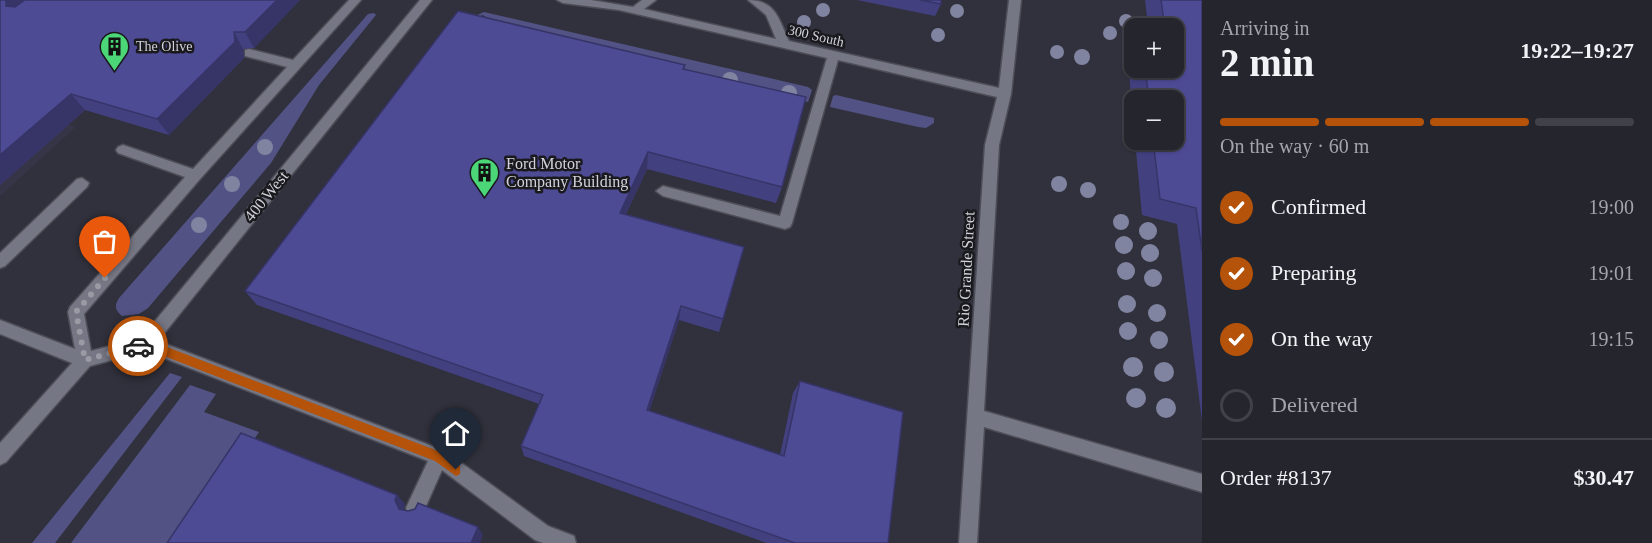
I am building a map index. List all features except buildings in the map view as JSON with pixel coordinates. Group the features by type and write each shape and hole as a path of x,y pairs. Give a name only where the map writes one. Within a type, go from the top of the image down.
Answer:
{"street":[{"path":"85,360 76,312 195,175 356,0"},
{"name":"400 West","path":"146,344 426,0"},
{"name":"300 South","path":"563,0 635,10 1005,94"},
{"name":"300 South","path":"600,0 619,7"},
{"path":"635,10 651,0"},
{"path":"754,0 771,13 784,44"},
{"name":"Rio Grande Street","path":"968,543 992,145 1013,50 1015,0"},
{"path":"249,53 296,65"},
{"path":"663,191 785,223 834,56"},
{"path":"123,150 195,175"},
{"path":"0,262 82,183"},
{"path":"0,327 85,360"},
{"path":"0,456 85,360 146,344 439,457 542,533 567,543"},
{"path":"975,416 1202,483"},
{"path":"415,508 439,457"}],"shaded area":[{"path":"484,12 808,87 812,90 808,102 487,25 491,19 482,15 475,16"},
{"path":"368,14 376,15 319,85 271,163 148,308 139,314 122,316 116,308 119,298"},
{"path":"833,96 934,118 934,123 926,128 918,127 830,107"},
{"path":"0,103 76,127 0,196"},
{"path":"170,373 182,377 55,543 32,543"},
{"path":"190,385 216,394 204,412 259,432 186,543 71,543"}],"way so far":[{"path":"105,278 76,312 85,360 138,346"}],"place":[{"name":"The Olive","path":"115,72"},
{"name":"Ford Motor Company Building","path":"485,198"}],"route":[{"path":"138,346 146,344 439,457 456,470"}]}
